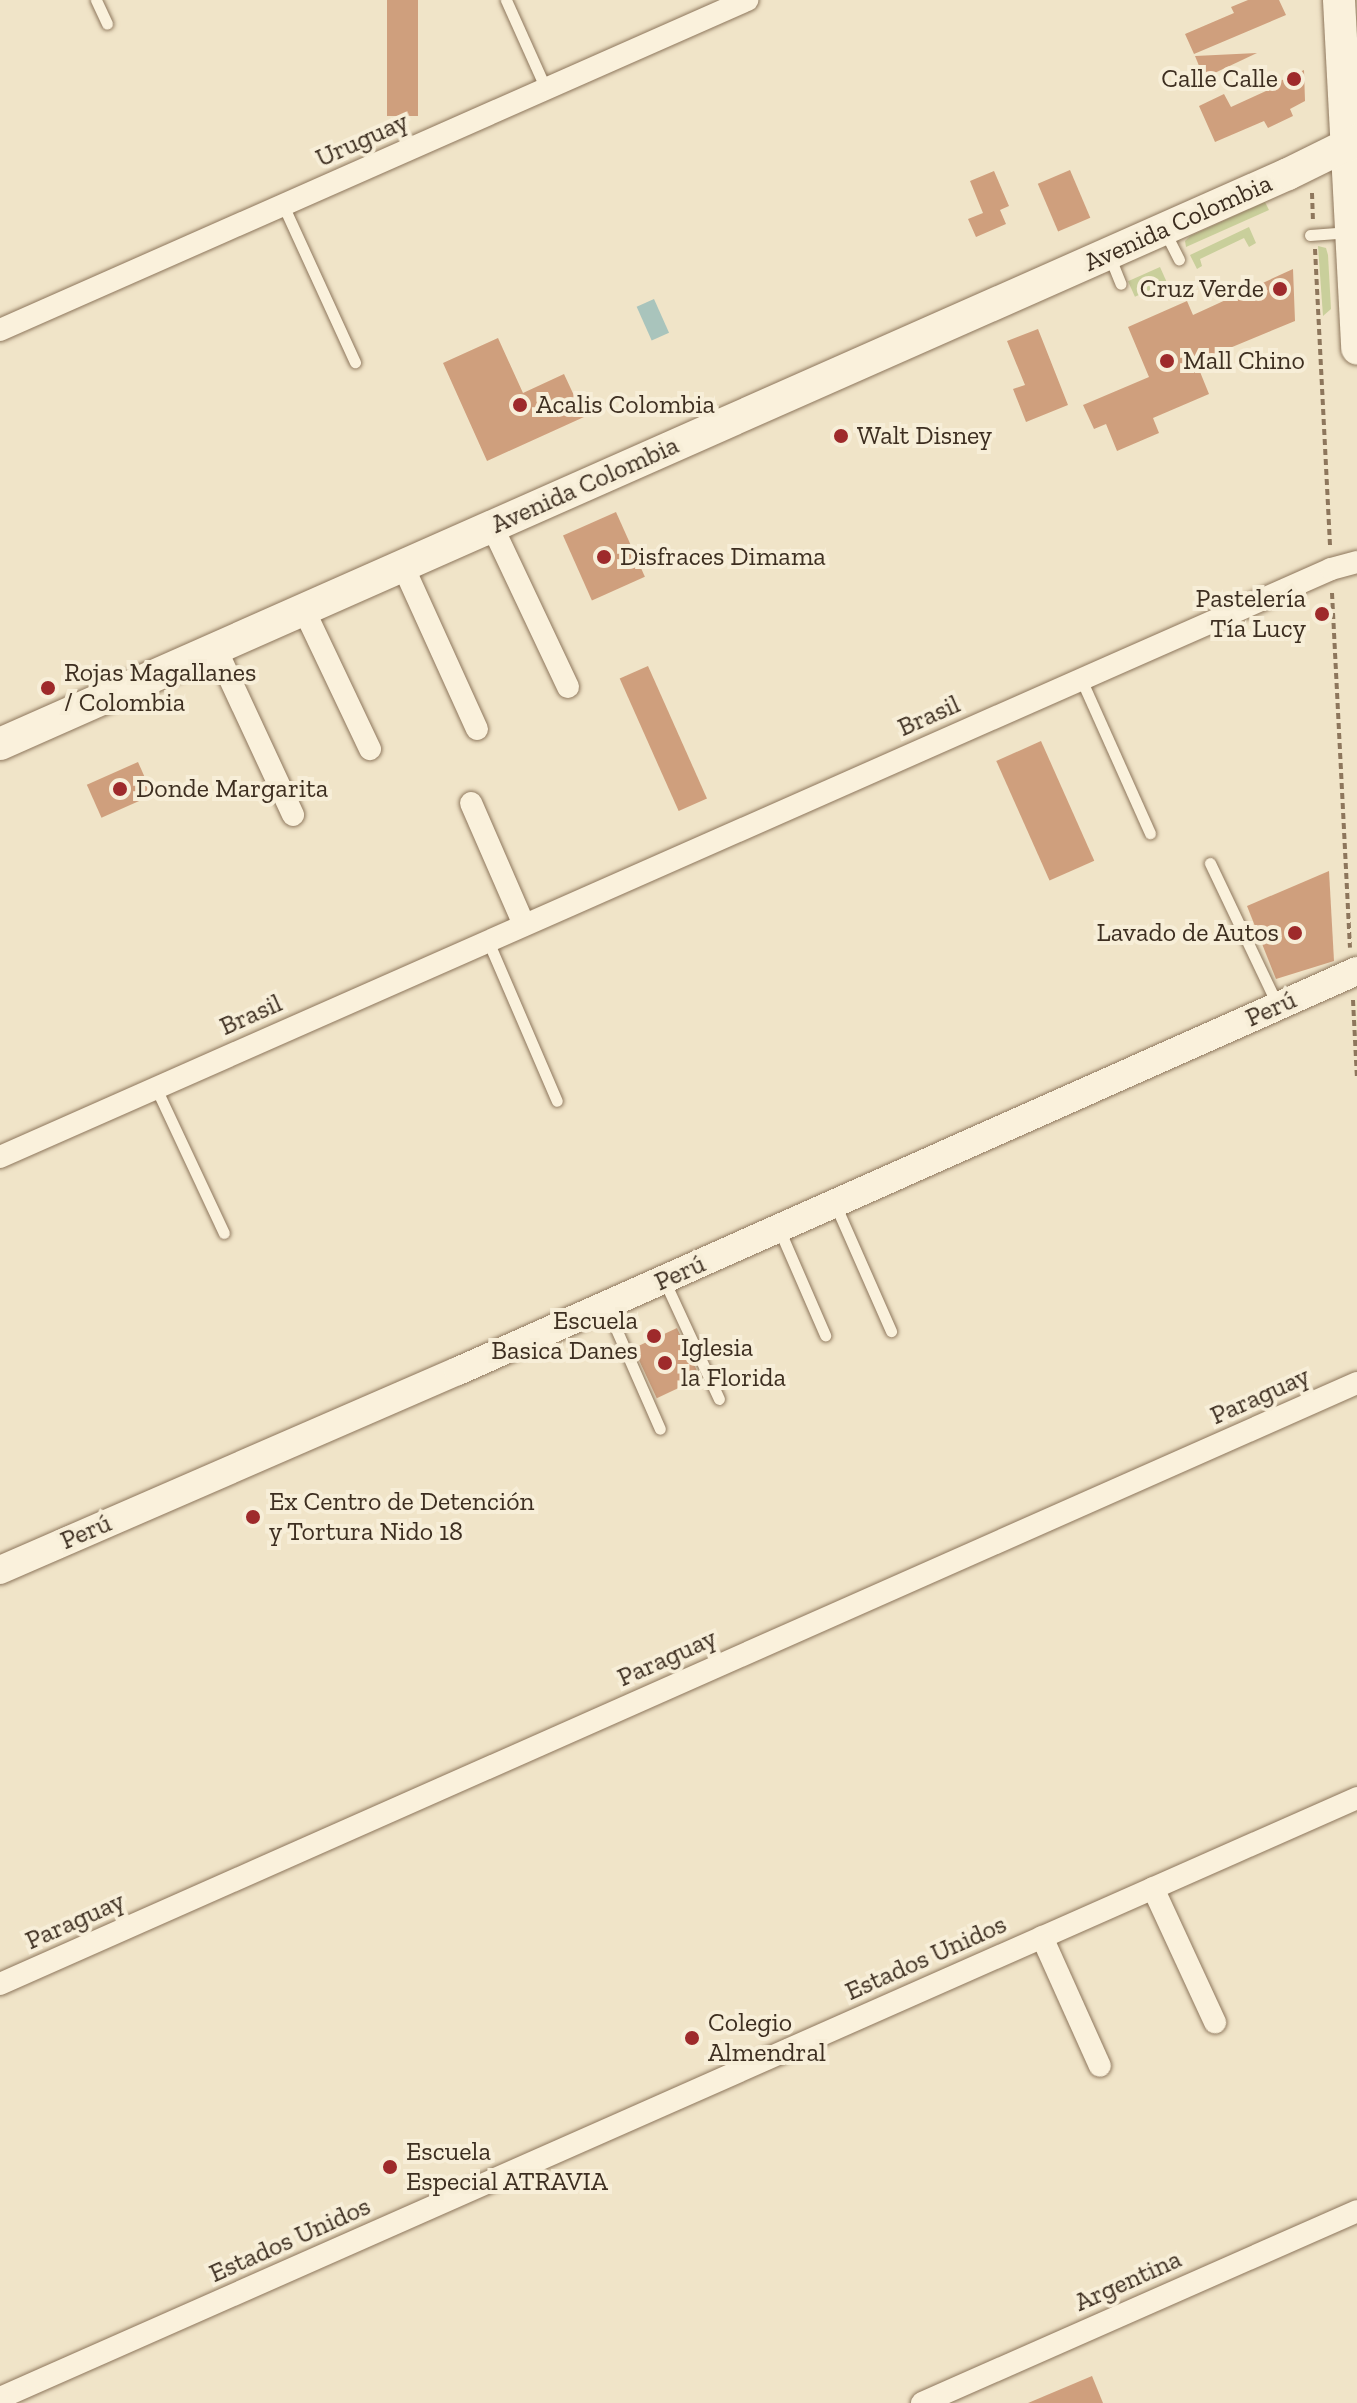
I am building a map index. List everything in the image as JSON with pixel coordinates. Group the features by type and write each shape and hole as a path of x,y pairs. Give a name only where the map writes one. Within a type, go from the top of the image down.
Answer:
{"main road":[{"path":"1339,0 1353,148 1351,232 1357,349"},
{"name":"Avenida Colombia","path":"0,744 1353,148"}],"street":[{"name":"Uruguay","path":"0,330 747,0"},
{"path":"492,526 568,687"},
{"name":"Brasil","path":"0,1157 1331,569 1357,562"},
{"path":"403,566 477,729"},
{"path":"304,610 370,749"},
{"path":"216,649 293,815"},
{"path":"471,803 524,925"},
{"name":"Perú","path":"0,1570 664,1280 1354,972"},
{"name":"Paraguay","path":"0,1984 1357,1383"},
{"name":"Estados Unidos","path":"0,2398 1357,1798"},
{"path":"1153,1888 1215,2022"},
{"name":"Estados Unidos","path":"1042,1937 1100,2066"},
{"name":"Argentina","path":"922,2403 1357,2211"}],"lane":[{"path":"96,0 107,24"},
{"path":"506,0 546,89"},
{"path":"283,205 355,362"},
{"path":"1164,229 1179,259"},
{"path":"1312,235 1351,232"},
{"path":"1108,254 1121,284"},
{"path":"1081,679 1150,833"},
{"path":"1210,863 1278,1006"},
{"path":"488,941 557,1101"},
{"path":"156,1088 224,1233"},
{"path":"835,1204 891,1331"},
{"path":"779,1229 825,1335"},
{"path":"664,1280 719,1399"},
{"path":"606,1305 660,1429"}],"path":[{"path":"1311,181 1349,933 1354,972 1357,1078"},
{"path":"1349,933 1357,932"}],"green space":[{"path":"1265,202 1269,210 1186,247 1185,241 1190,236"},
{"path":"1249,227 1256,243 1249,247 1244,238 1200,259 1202,266 1197,269 1190,255"},
{"path":"1318,246 1326,248 1328,255 1331,309 1323,316"},
{"path":"1160,267 1167,283 1135,297 1128,281"}],"water":[{"path":"654,299 669,333 652,341 637,307"}],"building":[{"path":"387,0 418,0 418,116 387,116"},
{"path":"1248,0 1279,0 1286,15 1194,54 1185,34 1234,13 1231,7"},
{"path":"1257,53 1204,78 1195,56"},
{"path":"1304,70 1305,101 1290,109 1293,116 1268,128 1264,121 1215,142 1199,106 1224,94 1231,107"},
{"path":"1070,170 1090,218 1058,232 1038,184"},
{"path":"994,171 1009,206 1000,210 1006,224 976,237 968,219 983,213 970,181"},
{"path":"1293,269 1295,321 1196,362 1209,394 1153,418 1159,433 1117,451 1106,424 1094,429 1083,405 1149,377 1128,327 1187,301 1193,315"},
{"path":"1038,329 1068,405 1026,422 1013,389 1025,385 1007,341"},
{"name":"Acalis Colombia","path":"498,338 523,393 564,374 584,417 487,461 443,363"},
{"name":"Disfraces Dimama","path":"616,512 645,577 592,600 563,536"},
{"path":"648,666 707,798 679,811 620,679"},
{"path":"1041,741 1094,861 1050,881 996,761"},
{"name":"Donde Margarita","path":"138,762 153,795 101,818 87,785"},
{"name":"Lavado de Autos","path":"1329,871 1334,961 1276,979 1247,906"},
{"name":"Iglesia la Florida","path":"677,1328 700,1378 657,1398 633,1348"},
{"path":"1092,2376 1103,2403 1028,2403"}],"place":[{"name":"Calle Calle","path":"1294,79"},
{"name":"Cruz Verde","path":"1280,289"},
{"name":"Mall Chino","path":"1167,361"},
{"name":"Acalis Colombia","path":"520,405"},
{"name":"Walt Disney","path":"841,436"},
{"name":"Disfraces Dimama","path":"604,557"},
{"name":"Pastelería Tía Lucy","path":"1322,614"},
{"name":"Rojas Magallanes / Colombia","path":"48,688"},
{"name":"Donde Margarita","path":"120,789"},
{"name":"Lavado de Autos","path":"1295,933"},
{"name":"Escuela Basica Danes","path":"654,1336"},
{"name":"Iglesia la Florida","path":"665,1363"},
{"name":"Ex Centro de Detención y Tortura Nido 18","path":"253,1517"},
{"name":"Colegio Almendral","path":"692,2038"},
{"name":"Escuela Especial ATRAVIA","path":"390,2167"}]}
